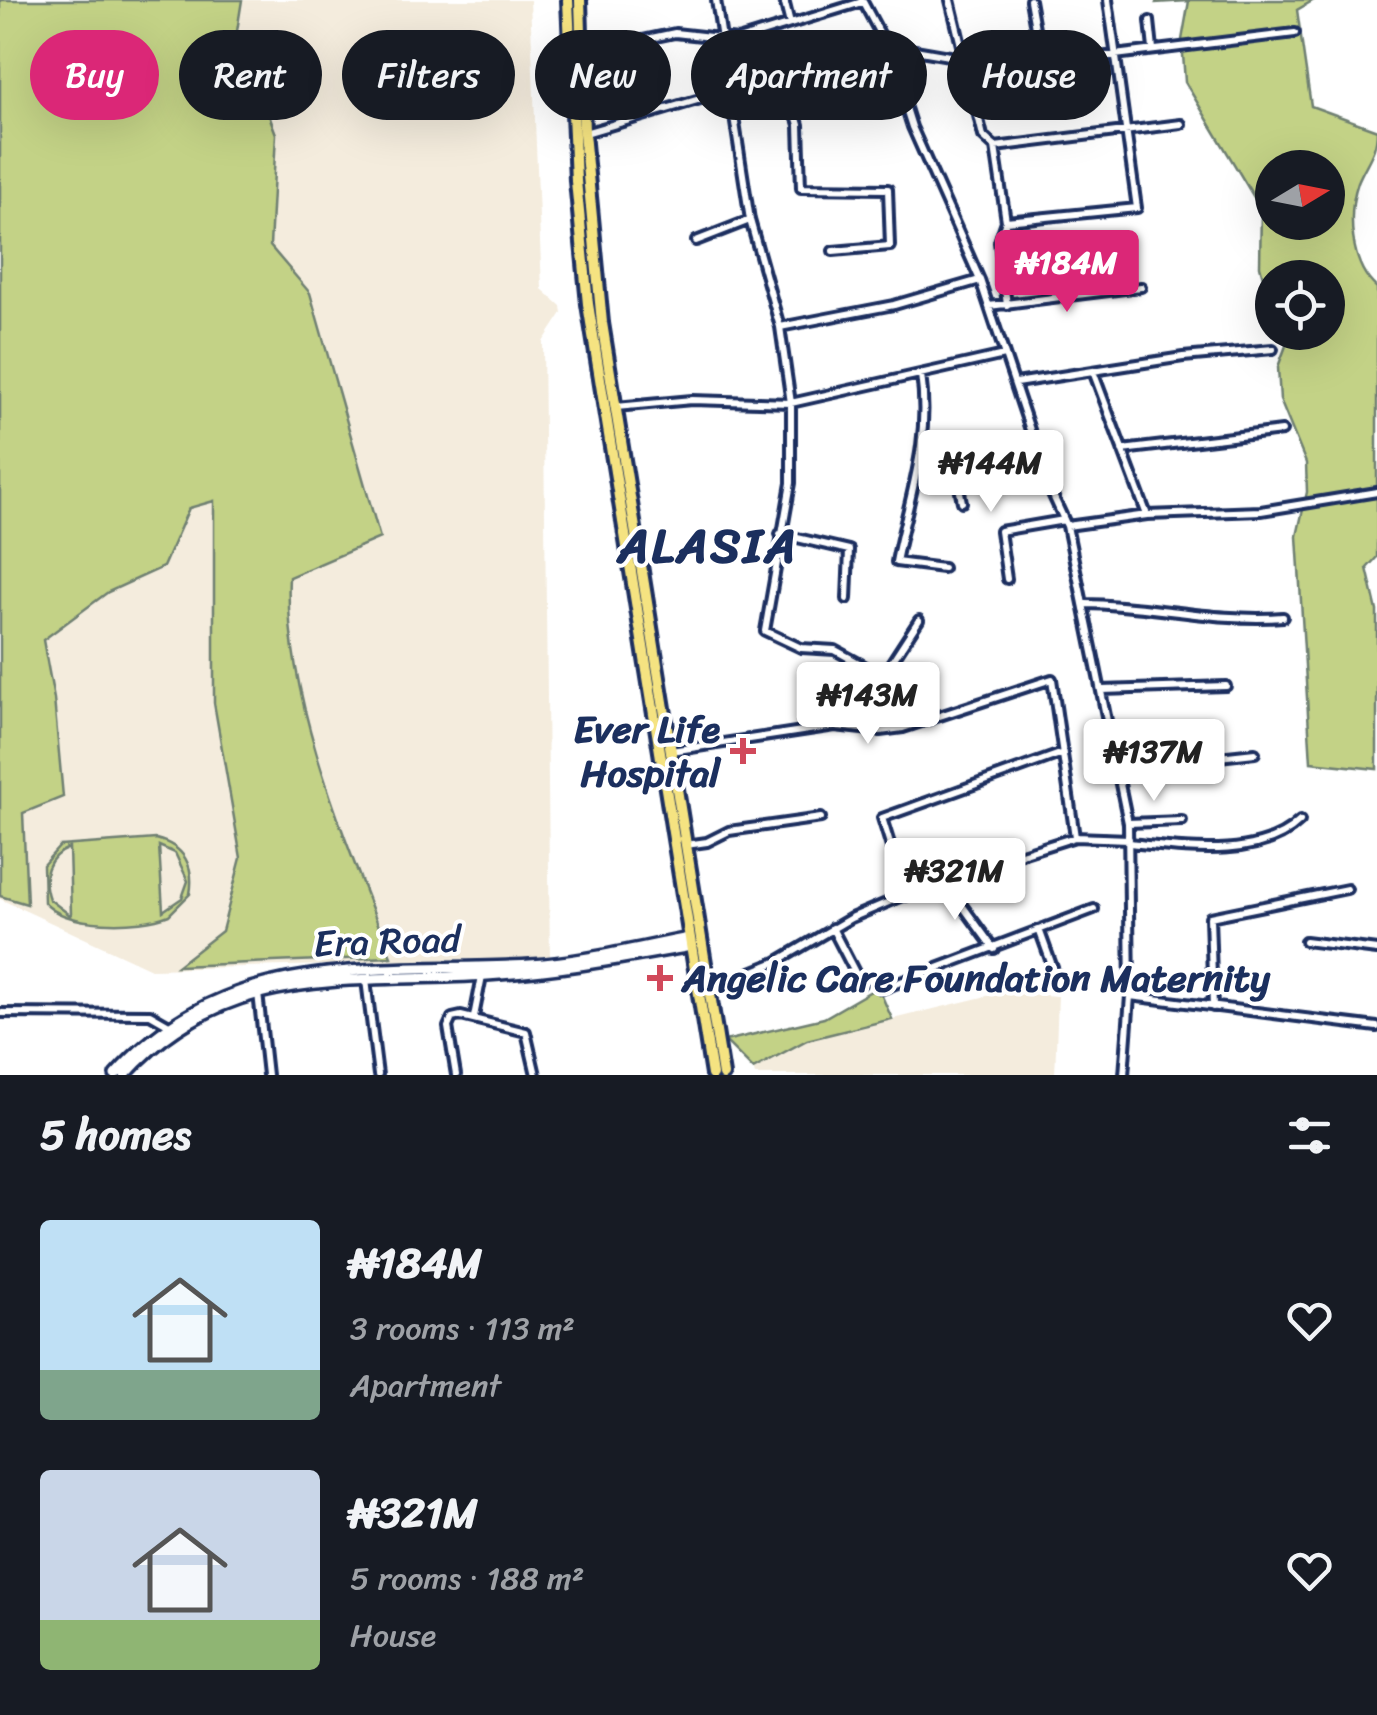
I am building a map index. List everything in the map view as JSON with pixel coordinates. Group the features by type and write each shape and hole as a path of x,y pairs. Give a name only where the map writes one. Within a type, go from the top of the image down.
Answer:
{"highway":[{"path":"568,0 576,181 588,304 712,1075"},
{"path":"580,0 580,30"},
{"path":"583,120 614,407 722,1075"}],"main road":[{"path":"125,1075 154,1046 214,1005 258,992 318,979 482,976 556,969 690,942"},
{"name":"Era Road","path":"115,1075 171,1026 214,1005 302,973 533,965 690,942"}],"street":[{"path":"716,0 719,30"},
{"path":"784,0 790,24"},
{"path":"950,0 956,30"},
{"path":"1030,0 1035,30"},
{"path":"1006,221 1137,208 1108,0"},
{"path":"770,30 862,1 878,30"},
{"path":"1150,21 1153,49"},
{"path":"1111,53 1295,33"},
{"path":"584,133 691,100"},
{"path":"733,120 750,220 780,327 791,403 791,482 766,636 801,648 835,650 884,677"},
{"path":"798,120 801,188 888,189 886,250 833,251"},
{"path":"910,120 980,280 1049,487 1065,523 1085,604 1128,822 1130,996 1124,1075"},
{"path":"979,120 983,136 995,147 1006,221 999,242 1007,304"},
{"path":"995,147 1181,124"},
{"path":"696,241 750,220"},
{"path":"780,327 894,305 980,280"},
{"path":"989,306 1141,287"},
{"path":"1016,383 1094,374 1183,357 1262,350"},
{"path":"614,407 692,400 791,403 1004,355"},
{"path":"921,374 923,451 896,562 943,568"},
{"path":"1094,374 1146,515"},
{"path":"1122,450 1282,431"},
{"path":"923,451 958,444"},
{"path":"921,464 954,462 962,502"},
{"path":"1007,579 1000,531 1146,515 1261,510 1377,492"},
{"path":"780,534 849,550 847,599"},
{"path":"1085,604 1124,605 1236,621 1283,617"},
{"path":"862,726 865,707 918,620"},
{"path":"671,751 862,726 880,731 903,728 1052,679 1075,837"},
{"path":"1102,690 1226,686"},
{"path":"1118,768 1256,753"},
{"path":"906,896 882,818 1060,754"},
{"path":"685,845 729,832 821,818"},
{"path":"708,989 776,962 832,928 942,879 1075,837 1238,846 1280,836 1300,820"},
{"path":"1128,822 1182,822"},
{"path":"942,879 994,950"},
{"path":"1213,1007 1210,916 1347,889"},
{"path":"882,989 994,950 1094,909"},
{"path":"832,928 861,984"},
{"path":"1040,932 1057,979"},
{"path":"1306,941 1377,950"},
{"path":"474,1017 482,976"},
{"path":"365,978 378,1075"},
{"path":"258,992 268,1075"},
{"path":"1130,996 1377,1028"},
{"path":"0,1014 150,1014 171,1026"},
{"path":"456,1075 448,1027 452,1018 474,1017 526,1032 536,1075"}],"shaded area":[{"path":"0,0 530,0 542,289 561,306 562,313 543,342 550,960 151,969 0,899"},
{"path":"1003,992 1058,996 1055,1075 755,1075 753,1069 807,1040"}],"green space":[{"path":"0,0 242,0 237,30 179,30 179,120 271,120 276,134 270,246 310,293 380,538 289,577 290,622 296,670 322,770 391,957 177,966 222,931 241,858 214,703 214,501 189,508 163,567 108,592 43,640 54,699 63,797 23,813 27,904 0,896"},
{"path":"1157,0 1314,0 1297,10 1311,106 1377,130 1373,151 1358,182 1352,224 1361,266 1377,288 1377,557 1367,568 1377,611 1377,769 1311,762 1297,536 1307,492 1306,463 1280,400 1278,367 1284,350 1345,350 1345,260 1260,260 1260,240 1345,240 1345,150 1255,150 1255,199 1185,82 1182,40 1189,1 1156,3"},
{"path":"156,839 166,842 180,852 189,866 190,894 169,915 156,919 103,923 68,917 44,902 43,865 60,846","holes":["159,846 175,853 188,881 182,898 163,911","69,848 71,914 70,915 49,899 46,883 51,862"]},
{"path":"878,987 892,1019 807,1040 753,1069 725,1041 824,1018"}],"place":[{"name":"Ever Life Hospital","path":"743,751"},
{"name":"Angelic Care Foundation Maternity","path":"660,978"}],"district":[{"name":"ALASIA","path":"708,545"}]}
